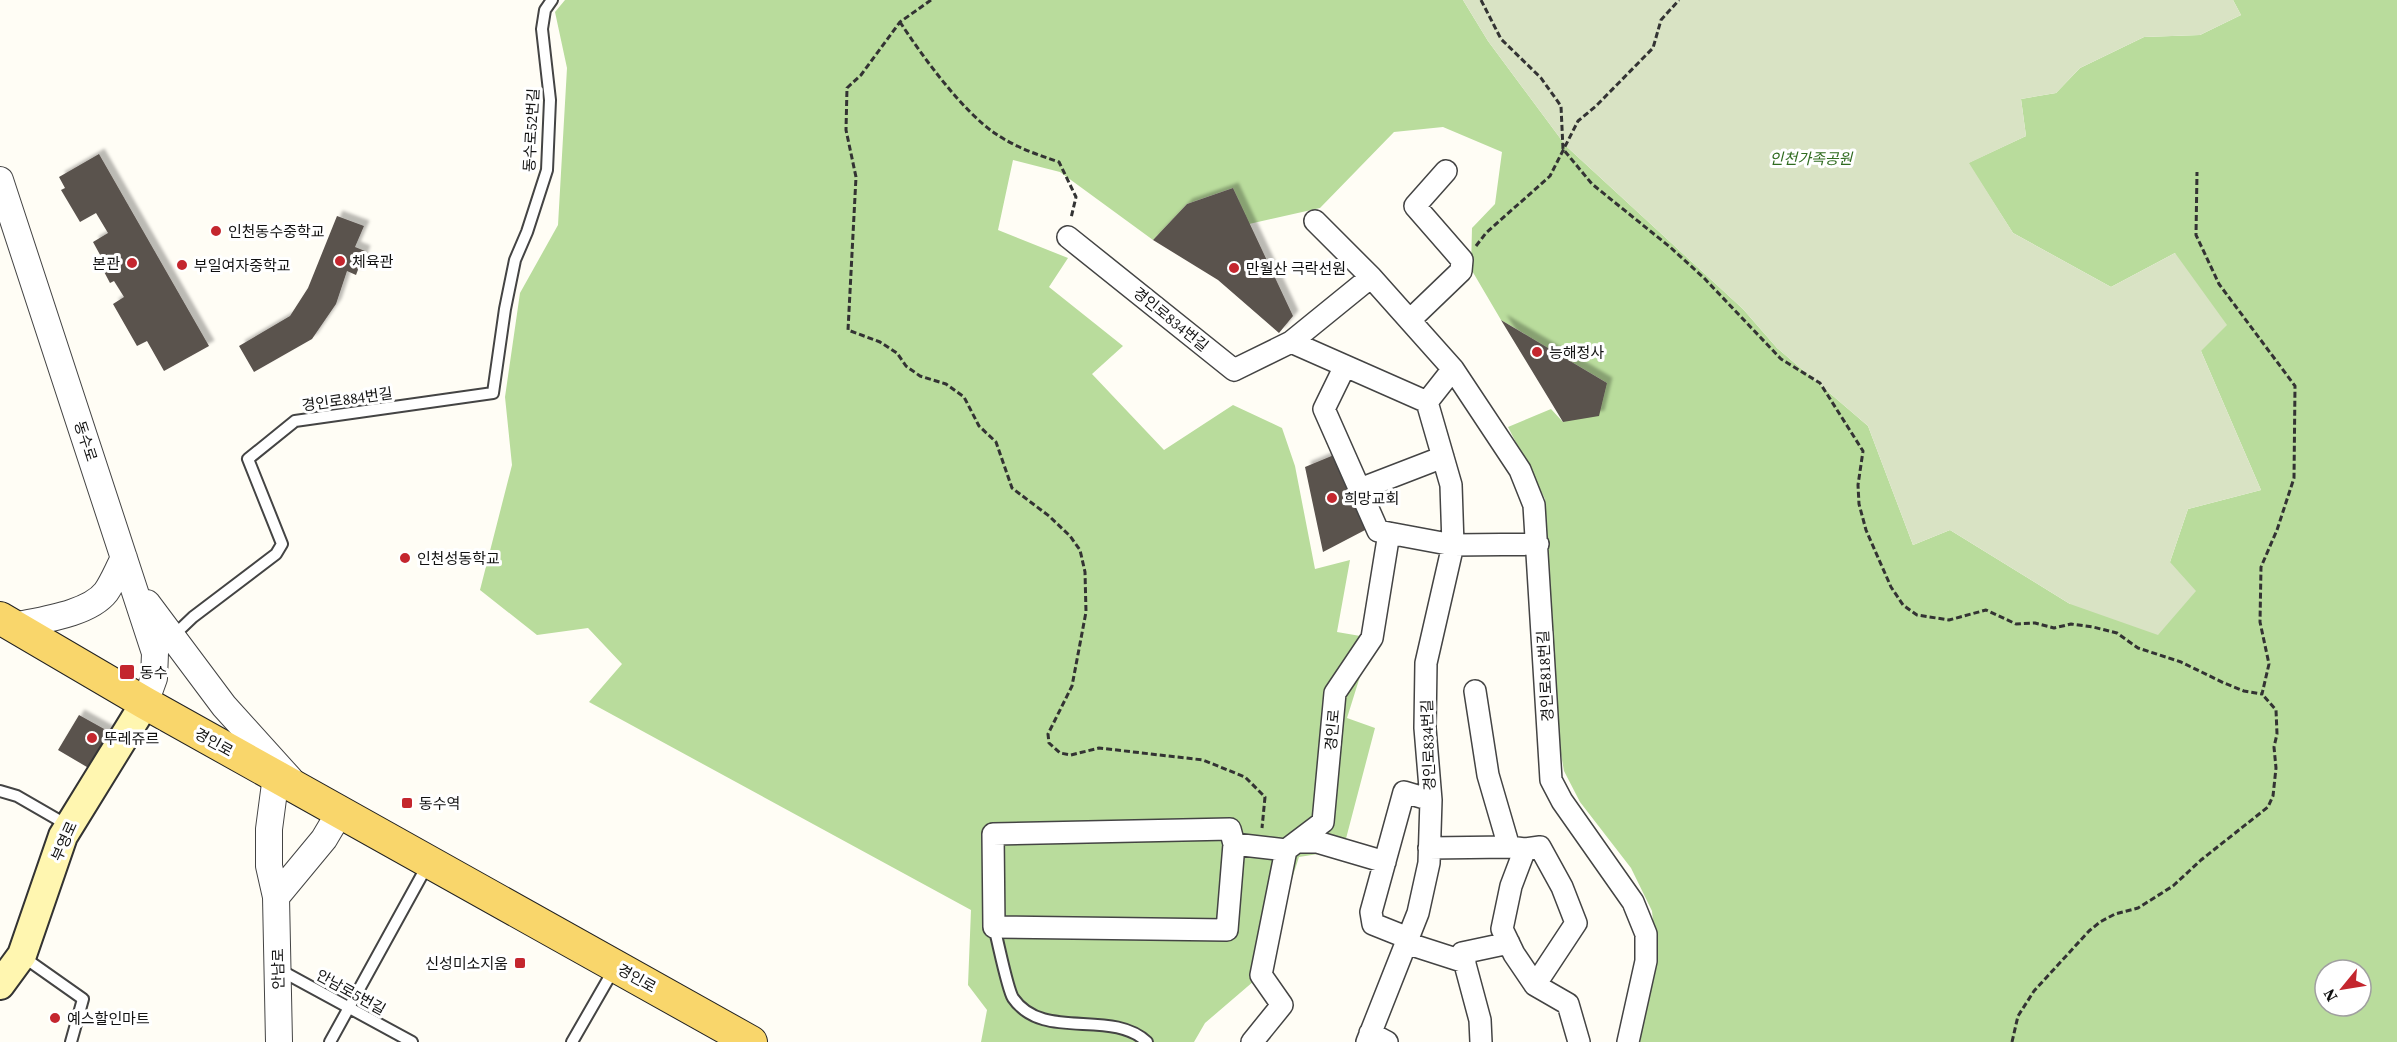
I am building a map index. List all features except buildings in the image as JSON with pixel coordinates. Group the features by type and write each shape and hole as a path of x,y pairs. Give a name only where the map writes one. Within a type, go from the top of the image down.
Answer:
{"main road":[{"name":"경인로","path":"7,622 145,703 751,1042"},
{"name":"부영로","path":"0,985 22,955 63,836 145,703"}],"street":[{"path":"1410,321 1461,271 1462,260 1415,206 1446,171"},
{"name":"동수로","path":"0,180 6,219 155,653 154,678 145,703"},
{"name":"경인로818번길","path":"1316,221 1371,277 1453,369 1520,470 1534,505 1551,780 1562,801 1632,902 1646,934 1646,961 1628,1042"},
{"name":"경인로834번길","path":"1068,237 1234,370 1291,342"},
{"path":"1371,277 1291,342 1427,402 1453,369"},
{"path":"1345,366 1324,409 1378,531 1454,545 1538,544"},
{"name":"경인로834번길","path":"1375,1039 1418,913 1429,863 1431,800 1425,728 1426,663 1454,545 1451,484 1427,402"},
{"path":"1360,489 1443,457"},
{"name":"경인로","path":"1291,846 1323,822 1335,693 1372,638 1389,533"},
{"path":"7,622 68,613 98,601 127,568 171,638 288,783"},
{"path":"1475,691 1488,775 1517,848 1502,929 1534,985 1568,1004 1578,1042"},
{"name":"안남로","path":"279,1042 276,897 269,866 269,829 288,783"},
{"path":"1431,800 1404,792 1371,912 1373,924 1407,940 1465,962"},
{"path":"276,897 324,839 340,812"},
{"path":"1230,829 1234,844 1227,930 994,927 993,834 1230,829"},
{"path":"1234,844 1258,847 1317,842 1385,862"},
{"path":"1252,1042 1282,1005 1261,975 1291,846"},
{"path":"1430,848 1540,847 1562,887 1576,923 1534,985"},
{"path":"1481,1042 1480,1020 1462,952 1509,943"}],"lane":[{"name":"동수로52번길","path":"515,260 527,232 547,170 550,100 542,29 545,10 552,0"},
{"name":"경인로884번길","path":"171,638 193,618 276,554 282,544 248,459 295,421 493,393 505,309 515,260"},
{"path":"0,791 17,796 69,826"},
{"path":"330,1042 430,861"},
{"path":"994,927 1012,997 1035,1018 1075,1024 1105,1025 1138,1033 1147,1042"},
{"path":"22,955 83,999 71,1042"},
{"path":"572,1042 615,966"},
{"name":"안남로5번길","path":"278,969 411,1042"}],"path":[{"path":"932,0 900,22 861,75 847,88 846,130 856,177 848,330 880,342 897,353 906,366 920,376 946,384 964,398 979,426 996,442 1012,488 1049,516 1070,536 1080,550 1086,572 1086,612 1072,686 1048,734 1050,743 1060,753 1071,755 1099,748 1203,760 1245,777 1265,797 1258,847"},
{"path":"1481,0 1501,39 1541,78 1561,106 1563,149 1592,184 1670,247 1704,278 1781,359 1820,383 1863,452 1858,484 1859,504 1866,530 1903,605 1917,615 1949,620 1986,610 2016,624 2035,622 2054,628 2070,624 2117,633 2138,648 2181,662 2244,691 2262,694 2276,710 2277,734 2274,747 2276,774 2273,796 2268,807 2173,886 2138,908 2115,914 2089,931 2034,991 2018,1016 2012,1042"},
{"path":"1462,265 1486,233 1550,176 1578,121 1596,106 1653,48 1661,20 1679,0"},
{"path":"900,22 935,70 996,134 1035,154 1059,162 1076,198 1068,237"},
{"path":"2197,172 2196,235 2219,284 2295,386 2294,478 2277,530 2261,567 2260,622 2269,664 2262,694"}],"green space":[{"path":"565,0 1463,0 1488,41 1566,146 1743,309 1777,348 1868,426 1913,545 1950,530 2070,604 2170,562 2188,509 2261,490 2201,351 2175,253 2111,287 2013,233 1968,163 2026,136 2021,99 2056,93 2080,68 2144,37 2200,35 2241,15 2233,0 2397,0 2397,1042 1640,1042 1656,952 1652,911 1631,868 1580,802 1564,771 1558,737 1545,499 1508,427 1551,409 1563,422 1607,383 1501,320 1471,269 1472,228 1495,204 1502,152 1443,127 1394,132 1320,208 1249,224 1233,188 1187,204 1153,240 1060,172 1013,160 998,230 1068,258 1049,287 1123,346 1092,374 1164,450 1233,405 1282,428 1295,466 1315,569 1350,560 1337,632 1372,638 1347,718 1375,728 1343,850 1299,857 1261,975 1205,1023 1194,1042 981,1042 987,1010 968,985 971,910 589,702 622,664 588,628 537,635 480,590 512,465 505,397 520,293 558,225 567,68 555,12"},
{"name":"인천가족공원","path":"1463,0 2233,0 2241,15 2200,35 2144,37 2080,68 2056,93 2021,99 2026,136 1969,163 2013,233 2111,287 2175,253 2227,325 2201,351 2261,490 2188,509 2170,562 2196,591 2158,635 2070,604 1950,530 1913,545 1868,426 1777,348 1743,309 1566,146 1488,41"}],"place":[{"name":"인천동수중학교","path":"216,231"},
{"name":"체육관","path":"340,261"},
{"name":"본관","path":"132,263"},
{"name":"부일여자중학교","path":"182,265"},
{"name":"만월산 극락선원","path":"1234,268"},
{"name":"능해정사","path":"1537,352"},
{"name":"희망교회","path":"1332,498"},
{"name":"인천성동학교","path":"405,558"},
{"name":"동수","path":"127,672"},
{"name":"뚜레쥬르","path":"92,738"},
{"name":"동수역","path":"407,803"},
{"name":"신성미소지움","path":"520,963"},
{"name":"예스할인마트","path":"55,1018"}]}
